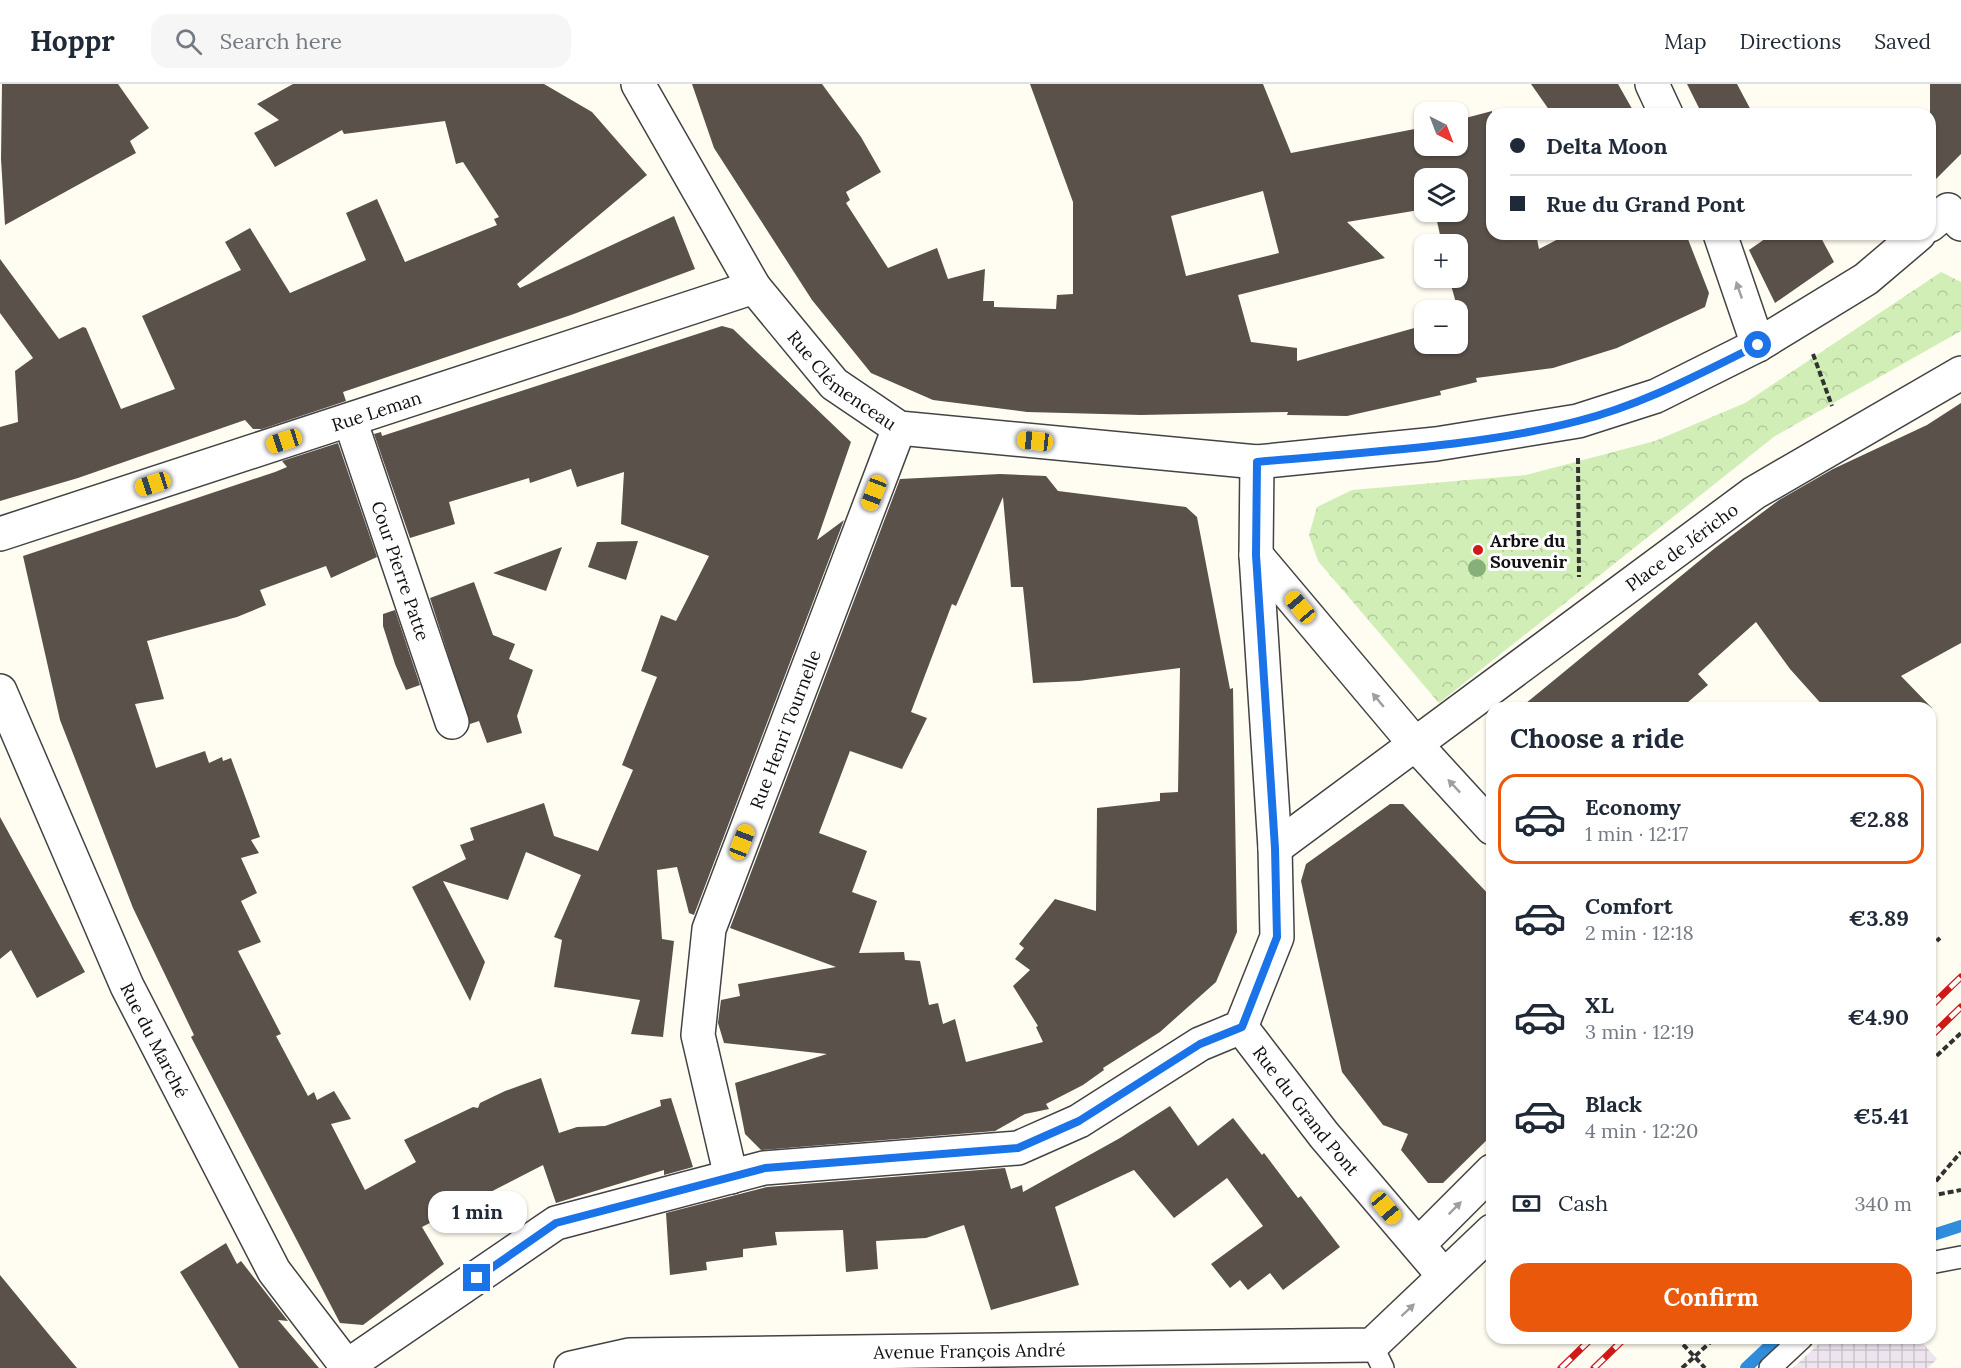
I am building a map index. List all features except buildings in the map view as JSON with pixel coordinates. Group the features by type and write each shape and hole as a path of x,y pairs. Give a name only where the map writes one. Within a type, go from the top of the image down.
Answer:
{"street":[{"name":"Rue Clémenceau","path":"638,84 754,287 834,384 899,428 1257,462"},
{"path":"1652,84 1663,108"},
{"path":"1722,240 1758,345"},
{"path":"347,1367 556,1223 765,1168 1018,1148 1079,1121 1200,1044 1242,1027 1277,937 1275,848 1256,555 1257,462 1436,444 1578,421 1656,396 1758,345 1801,320 1866,279 1912,240"},
{"name":"Rue Leman","path":"0,534 754,287"},
{"name":"Place de Jéricho","path":"1275,848 1754,493 1961,374"},
{"name":"Cour Pierre Patte","path":"350,420 452,722"},
{"name":"Rue Henri Tournelle","path":"731,1177 698,1035 709,929 899,428"},
{"path":"1256,555 1416,745 1486,821"},
{"name":"Rue du Marché","path":"0,691 127,986 274,1271 347,1367"},
{"name":"Rue du Grand Pont","path":"1242,1027 1324,1135 1444,1276"},
{"path":"1418,1245 1486,1177"},
{"path":"1378,1356 1444,1276 1486,1237"},
{"name":"Avenue François André","path":"571,1368 629,1355 1378,1356"}],"lane":[{"path":"1936,1262 1961,1257"},
{"path":"1770,1368 1796,1344"}],"path":[{"path":"1801,320 1844,441"},
{"path":"1578,421 1579,622"},
{"path":"1936,942 1940,938"},
{"path":"1936,1057 1960,1036"},
{"path":"1936,1181 1961,1152"},
{"path":"1936,1195 1961,1190"},
{"path":"1683,1344 1705,1368"},
{"path":"1682,1368 1708,1344"}],"shaded area":[{"path":"1819,1344 1923,1344 1937,1359 1928,1368 1793,1368"}],"green space":[{"path":"1941,272 1961,282 1961,331 1775,436 1439,703 1318,561 1309,535 1317,507 1352,490 1526,475 1655,441 1745,403"}],"waterway":[{"path":"1936,1234 1961,1226"},
{"path":"1746,1368 1772,1344"}],"railway":[{"path":"1936,1001 1961,977"},
{"path":"1936,1031 1961,1007"},
{"path":"1561,1368 1586,1344"},
{"path":"1594,1368 1619,1344"}],"place":[{"name":"Arbre du Souvenir","path":"1478,550"}],"route":[{"path":"477,1278 556,1223 765,1168 1018,1148 1079,1121 1200,1044 1242,1027 1277,937 1275,848 1256,555 1257,462 1436,444 1513,434 1578,421 1656,396 1758,345"}]}
